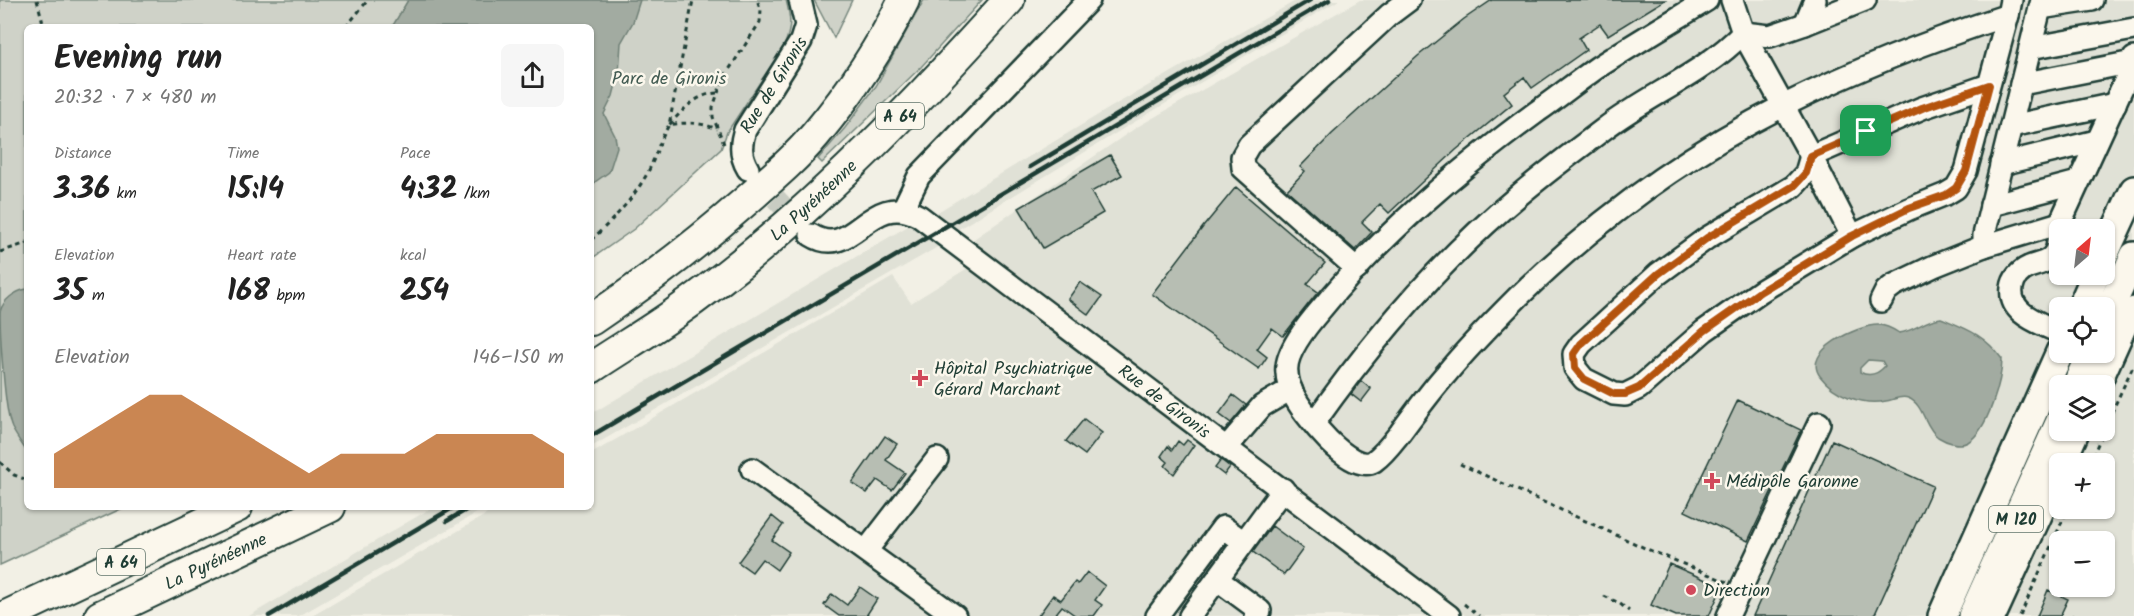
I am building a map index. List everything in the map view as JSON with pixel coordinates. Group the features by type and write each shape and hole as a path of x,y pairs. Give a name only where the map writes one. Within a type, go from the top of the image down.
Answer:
{"highway":[{"path":"594,318 697,244 774,177 815,136 867,67 885,39 903,0"},
{"name":"La Pyrénéenne","path":"594,366 671,315 785,225 892,125 1009,0"},
{"name":"A 64","path":"6,616 231,510"},
{"name":"La Pyrénéenne","path":"100,616 324,510"}],"main road":[{"path":"2115,231 2134,190"},
{"path":"2115,298 2134,256"},
{"name":"M 120","path":"1942,616 2055,363"},
{"name":"M 120","path":"1971,616 2051,441"}],"street":[{"name":"Rue de Gironis","path":"747,169 742,159 741,142 745,130 801,41 806,25 800,0"},
{"path":"811,235 820,241 839,240 882,212 903,209 919,176 1089,0"},
{"path":"1357,269 1243,168 1242,157 1249,145 1389,15 1409,0"},
{"path":"1707,0 1597,68 1488,148 1438,189 1382,242 1320,310 1293,348 1286,370 1293,395 1326,440 1349,458 1365,464 1373,462 1388,448 1446,373 1498,317 1549,267 1613,214 1695,156 1783,106 1865,68 2010,7"},
{"path":"1732,0 1743,33 1852,236"},
{"path":"1805,24 1815,0"},
{"path":"1743,33 1770,36 1865,0"},
{"path":"1983,246 2041,4 2092,0"},
{"path":"1811,156 1806,173 1794,186 1707,238 1650,282 1581,344 1574,354 1575,368 1584,379 1614,394 1625,394 1639,388 1704,331 1761,291 1852,236 1909,208 1946,195 1956,188 1966,171 2010,7"},
{"path":"2030,48 2134,29"},
{"path":"1314,423 1414,297 1517,196 1623,115 1727,50 1743,33"},
{"path":"2021,84 2133,60"},
{"path":"2062,219 2133,60"},
{"path":"1811,156 1922,108 1989,85"},
{"path":"2011,126 2115,104"},
{"path":"2001,164 2097,141"},
{"path":"1991,205 2078,182"},
{"name":"Rue de Gironis","path":"903,209 919,216 1449,616"},
{"path":"1881,301 1886,291 1894,285 1934,266 1983,246 2049,226"},
{"path":"2049,257 2042,264 2030,266 2021,272 2013,282 2011,294 2015,305 2024,316 2049,328"},
{"path":"2104,375 2134,309"},
{"path":"1227,447 1262,406 1291,389"},
{"path":"1728,616 1819,423"},
{"path":"866,551 937,459"},
{"path":"752,469 955,616"},
{"path":"1190,616 1283,489"},
{"path":"1995,616 2049,498"},
{"path":"1157,616 1223,527 1244,542"},
{"path":"1218,580 1261,614"}],"path":[{"path":"37,0 43,24"},
{"path":"348,24 368,0"},
{"path":"669,125 693,0"},
{"name":"Rue de Gironis","path":"721,136 713,117 713,107 723,79 760,22 761,10 757,0"},
{"path":"594,237 613,221 634,194 649,171 659,141 669,125 694,100 706,93 717,93"},
{"path":"669,125 685,122 701,123 717,129"},
{"path":"0,252 24,244"},
{"path":"2115,406 2134,364"},
{"path":"0,462 14,475 24,479"},
{"path":"1460,464 1741,589"},
{"path":"2020,616 2063,519"},
{"path":"1604,596 1629,611"}],"shaded area":[{"path":"408,0 640,0 633,22 621,43 619,73 613,96 604,114 615,136 617,147 609,172 594,183 594,24 394,24"},
{"path":"1297,0 1339,0 952,233 941,245 594,445 594,412 913,223 931,216 1113,106"},
{"path":"1360,0 2134,0 2134,616 1466,616 968,243 1137,127"},
{"name":"Hôpital Psychiatrique Gérard Marchant","path":"971,266 1435,616 312,616 494,510 594,510 594,452 893,277 911,303"},
{"path":"24,290 24,447 9,419 3,370 0,312 10,297"},
{"path":"1941,318 1982,338 2002,359 2000,379 1993,404 1982,427 1968,442 1957,444 1938,437 1933,433 1921,410 1908,398 1868,402 1850,398 1833,389 1820,376 1816,367 1818,357 1834,341 1858,329 1878,325 1887,326 1899,333","holes":["1868,360 1882,361 1885,366 1876,373 1860,372 1860,368"]},
{"path":"428,510 482,510 299,616 249,616"}],"green space":[{"name":"Parc de Gironis","path":"0,0 786,0 790,23 784,46 727,132 721,149 634,229 594,257 594,24 24,24 24,510 119,510 0,565"},
{"path":"814,0 852,0 834,38"},
{"path":"924,0 982,0 921,67 822,163 818,159 845,128 876,86"}],"building":[{"path":"1492,0 1665,0 1608,35 1600,24 1579,38 1586,50 1532,88 1524,77 1504,93 1512,104 1456,150 1389,213 1380,204 1362,222 1372,232 1355,250 1287,190 1305,171 1300,167 1332,134 1418,56"},
{"path":"1110,155 1122,175 1091,192 1103,213 1043,248 1019,208"},
{"path":"1236,187 1325,263 1307,284 1318,292 1283,336 1272,328 1257,349 1267,357 1259,369 1152,294"},
{"path":"1080,282 1102,297 1089,315 1068,299"},
{"path":"1361,381 1371,389 1361,402 1351,394"},
{"path":"1233,395 1246,405 1231,423 1219,414"},
{"path":"1738,400 1801,430 1748,541 1685,511"},
{"path":"1084,419 1102,433 1085,455 1066,441"},
{"path":"885,436 897,444 886,460 905,473 892,490 877,480 867,493 852,483"},
{"path":"1187,440 1194,445 1174,474 1165,466 1168,462 1161,456 1168,446 1172,450 1178,441 1183,445"},
{"path":"1832,440 1933,486 1874,616 1753,616"},
{"path":"1221,460 1230,467 1224,475 1215,468"},
{"path":"772,516 783,525 772,540 789,552 777,570 762,559 752,572 738,562"},
{"path":"1272,526 1303,549 1284,575 1253,552"},
{"name":"Direction","path":"1669,564 1722,587 1709,616 1676,616 1651,605"},
{"path":"1087,572 1105,586 1095,600 1102,605 1094,616 1076,616 1062,606 1054,616 1038,616 1053,595 1061,600 1075,582 1078,584"},
{"path":"860,587 877,599 866,616 839,616 824,605 832,594 847,605"},
{"path":"2048,590 2049,597 2068,599 2060,616 2037,616"}],"tunnel":[{"path":"754,176 803,227"}],"railway":[{"path":"1030,167 1310,0"},
{"path":"594,434 1329,0"},
{"path":"269,616 449,510"},
{"path":"447,521 466,510"}],"place":[{"name":"Hôpital Psychiatrique Gérard Marchant","path":"920,378"},
{"name":"Médipôle Garonne","path":"1712,481"},
{"name":"Direction","path":"1691,590"}],"route":[{"path":"1989,85 1966,171 1956,188 1946,195 1909,208 1852,236 1761,291 1704,331 1639,388 1625,394 1614,394 1584,379 1575,368 1574,354 1581,344 1658,274 1707,238 1794,186 1806,173 1811,156 1866,131 1922,108 1989,85"}]}
